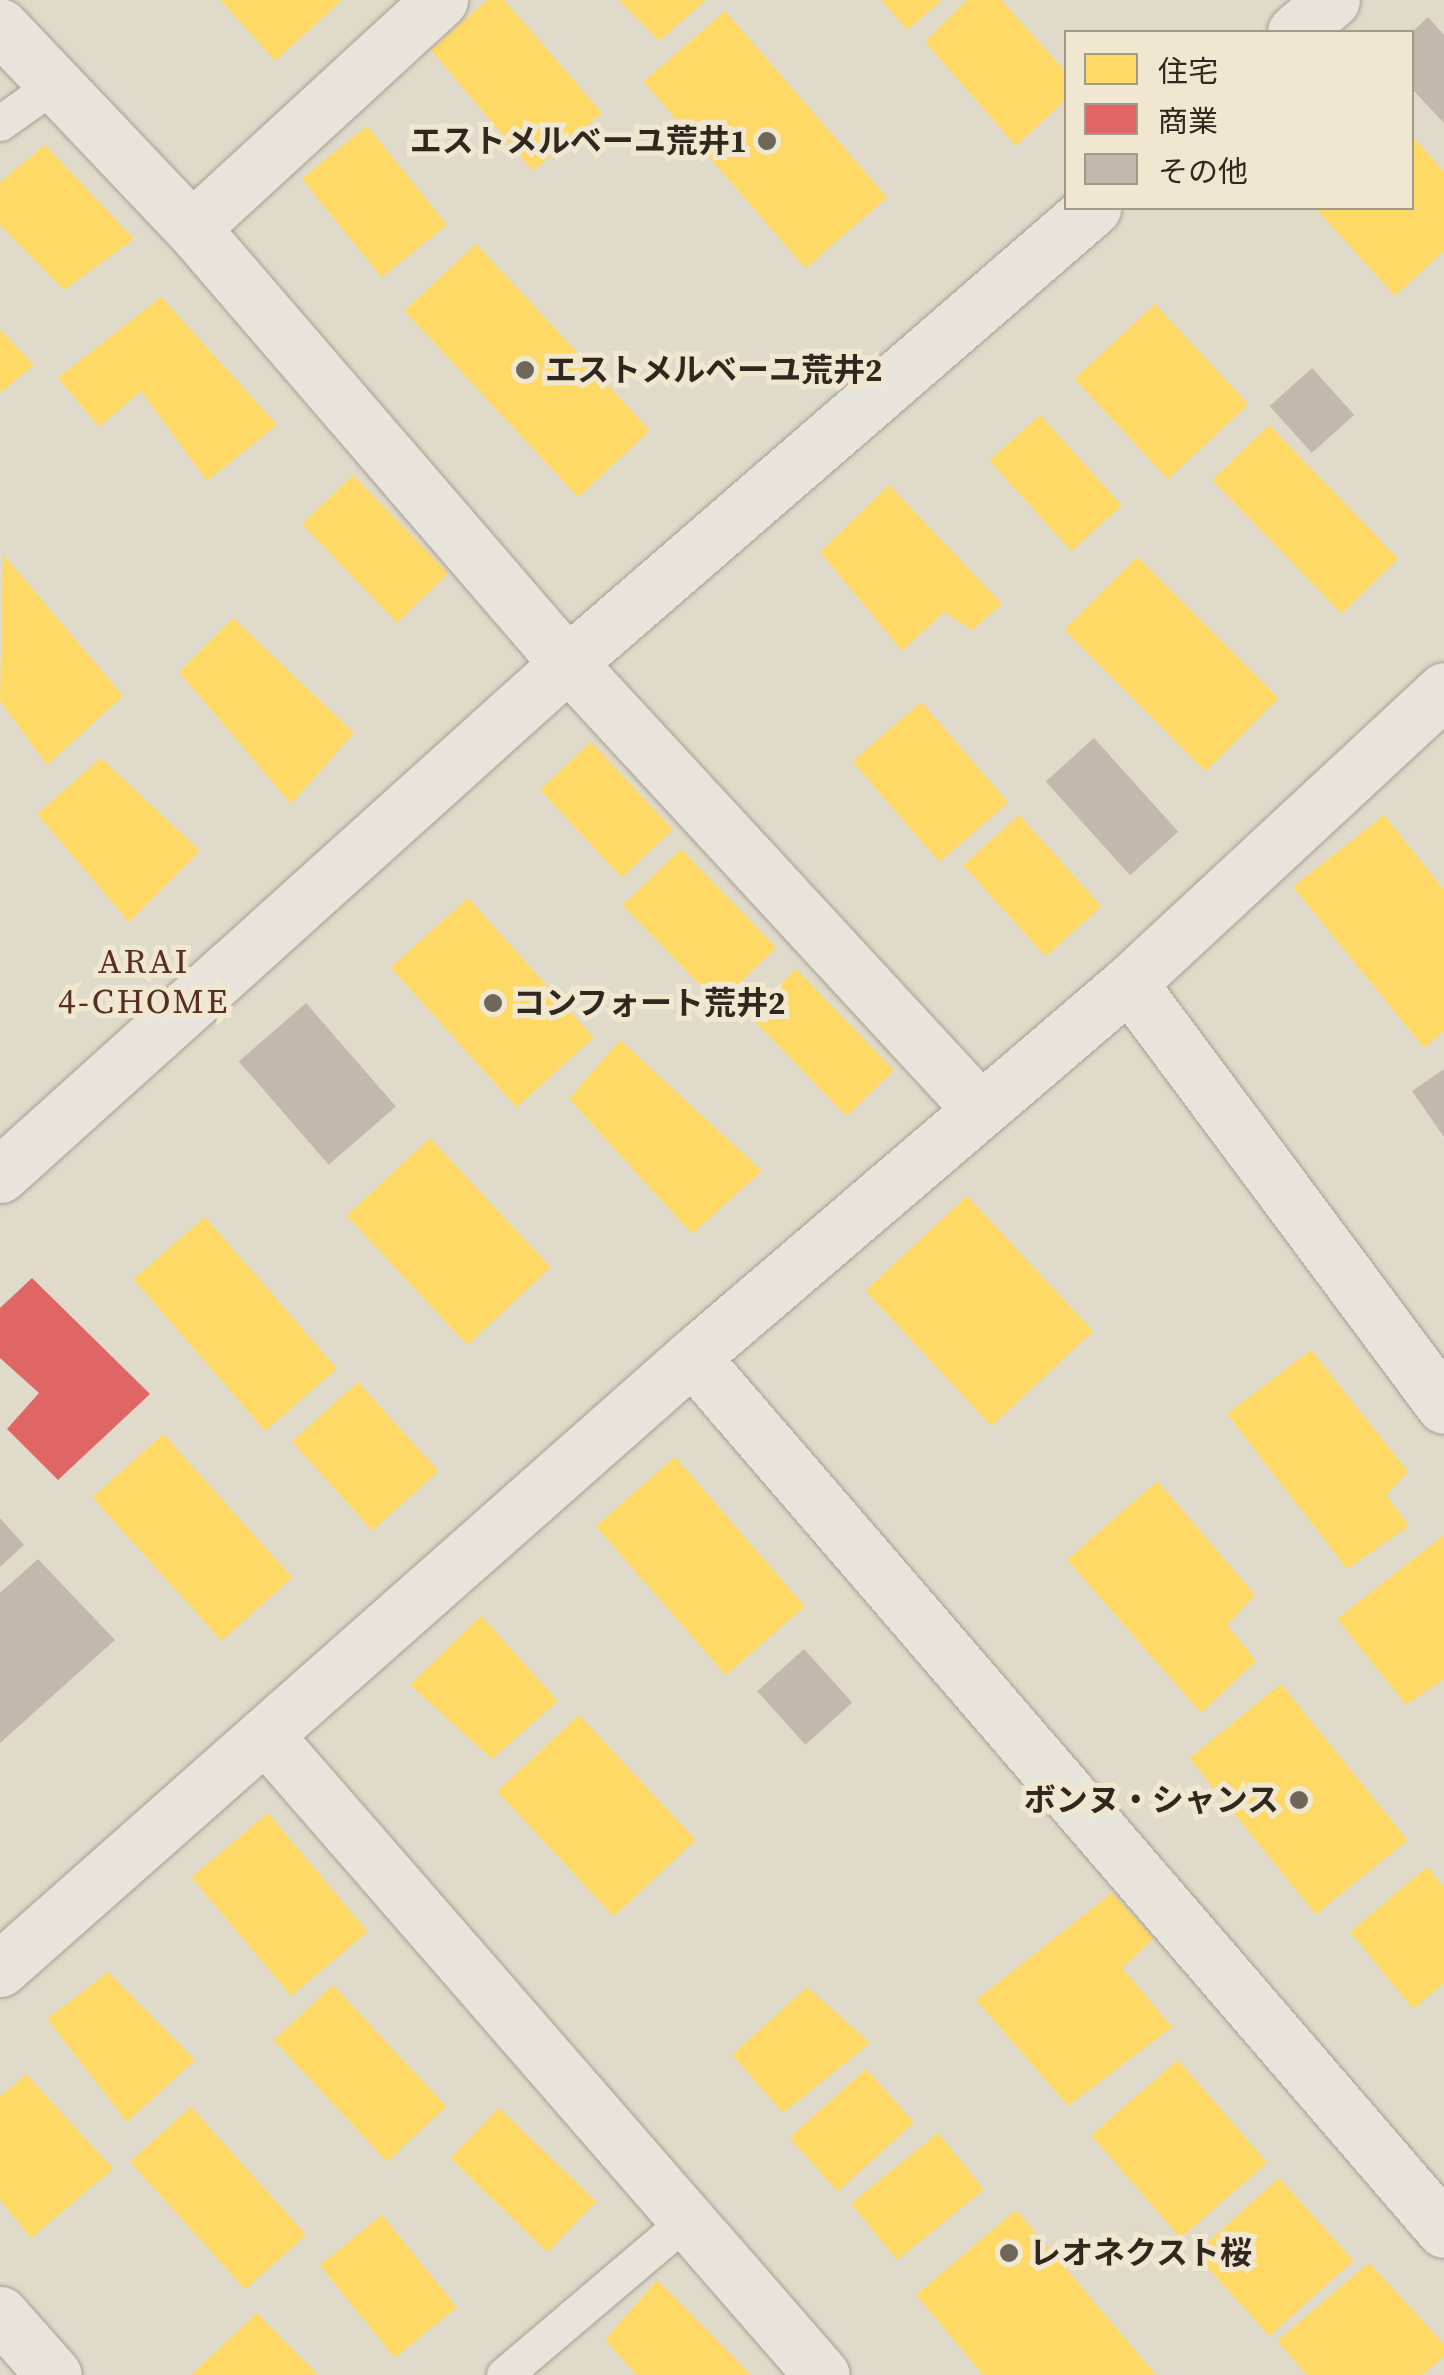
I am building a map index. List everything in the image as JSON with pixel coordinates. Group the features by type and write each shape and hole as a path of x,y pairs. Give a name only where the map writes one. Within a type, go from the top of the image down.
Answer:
{"street":[{"path":"192,228 440,0"},
{"path":"1297,30 1332,0"},
{"path":"0,26 192,228 568,663 979,1108"},
{"path":"0,1175 568,663 1091,210"},
{"path":"0,1969 692,1357 1129,982 1444,690"},
{"path":"1129,982 1444,1406"},
{"path":"692,1357 1444,2230"},
{"path":"266,1735 822,2375"},
{"path":"0,2314 54,2375"}],"lane":[{"path":"0,123 55,84"},
{"path":"504,2375 687,2220"}],"building: 住宅":[{"path":"220,0 342,0 275,61"},
{"path":"487,0 504,0 602,113 533,171 431,50"},
{"path":"619,0 706,0 659,41"},
{"path":"881,0 942,0 907,30"},
{"path":"967,0 1001,0 1064,70 1064,101 1016,146 925,42"},
{"name":"エストメルベーユ荒井1","path":"725,11 887,197 806,268 643,82"},
{"path":"367,126 447,225 382,278 302,179"},
{"path":"1414,138 1444,172 1444,251 1395,296 1317,210 1414,210"},
{"path":"45,145 134,239 64,290 0,225 0,182"},
{"name":"エストメルベーユ荒井2","path":"476,244 650,430 578,497 404,311"},
{"path":"161,297 277,425 207,481 141,391 99,427 58,378"},
{"path":"1155,304 1248,404 1168,479 1075,379"},
{"path":"0,330 34,365 0,393"},
{"path":"1040,415 1122,506 1071,551 989,461"},
{"path":"1269,425 1398,559 1341,614 1212,480"},
{"path":"353,475 448,574 397,623 302,524"},
{"path":"889,485 1002,604 972,630 944,612 902,651 820,552"},
{"path":"3,554 123,696 47,765 0,701"},
{"path":"1137,557 1278,698 1206,771 1064,630"},
{"path":"233,618 354,733 291,804 179,672"},
{"path":"921,702 1008,802 940,862 852,762"},
{"path":"591,742 673,830 622,878 540,790"},
{"path":"101,758 200,851 129,922 37,814"},
{"path":"1019,815 1101,906 1046,957 963,865"},
{"path":"1384,815 1444,890 1444,1031 1424,1048 1293,887"},
{"path":"681,849 776,948 718,1004 623,905"},
{"name":"コンフォート荒井2","path":"468,898 594,1038 517,1107 391,968"},
{"path":"796,969 894,1070 846,1116 749,1015"},
{"path":"620,1040 762,1171 692,1234 569,1099"},
{"path":"430,1138 551,1267 467,1345 347,1216"},
{"path":"967,1196 1093,1331 992,1426 865,1291"},
{"path":"205,1217 337,1369 265,1431 133,1279"},
{"path":"1311,1350 1408,1472 1386,1495 1409,1526 1347,1569 1227,1414"},
{"path":"358,1382 438,1471 372,1531 292,1442"},
{"path":"163,1434 292,1577 222,1641 92,1498"},
{"path":"675,1457 805,1606 726,1675 596,1526"},
{"path":"1157,1481 1255,1595 1227,1625 1256,1661 1201,1713 1067,1560"},
{"path":"1444,1535 1444,1679 1406,1705 1337,1619"},
{"path":"481,1616 558,1701 492,1759 410,1685"},
{"name":"ボンヌ・シャンス","path":"1281,1684 1407,1840 1316,1914 1189,1758"},
{"path":"579,1715 696,1840 614,1916 497,1791"},
{"path":"268,1813 368,1932 291,1996 191,1877"},
{"path":"1427,1867 1444,1887 1444,1983 1413,2009 1350,1932"},
{"path":"1112,1893 1154,1938 1122,1968 1172,2027 1068,2106 976,2000"},
{"path":"108,1972 195,2060 127,2122 47,2019"},
{"path":"333,1985 446,2106 387,2162 274,2040"},
{"path":"807,1987 870,2043 783,2113 732,2055"},
{"path":"1178,2060 1267,2163 1180,2238 1091,2135"},
{"path":"866,2069 914,2123 838,2191 789,2138"},
{"path":"26,2074 113,2169 31,2238 0,2200 0,2097"},
{"path":"191,2107 306,2235 245,2290 130,2162"},
{"path":"499,2108 596,2202 547,2252 450,2158"},
{"path":"938,2133 984,2190 897,2260 851,2203"},
{"path":"1279,2178 1353,2260 1269,2336 1195,2254"},
{"name":"レオネクスト桜","path":"1016,2210 1156,2375 983,2375 916,2295"},
{"path":"382,2215 457,2307 395,2358 320,2265"},
{"path":"1369,2263 1444,2344 1444,2357 1422,2375 1307,2375 1277,2341"},
{"path":"657,2280 751,2375 637,2375 605,2340"},
{"path":"257,2313 318,2375 191,2375"}],"building: 商業":[{"path":"32,1278 150,1394 58,1480 7,1429 39,1393 0,1358 0,1308"}],"building: その他":[{"path":"1428,17 1444,35 1444,123 1414,91 1414,30"},
{"path":"1312,368 1354,415 1312,453 1270,406"},
{"path":"1094,738 1178,832 1130,875 1046,781"},
{"path":"306,1003 396,1106 329,1165 239,1061"},
{"path":"1444,1069 1444,1137 1412,1091"},
{"path":"0,1518 24,1545 0,1567"},
{"path":"38,1559 115,1640 0,1743 0,1593"},
{"path":"804,1649 852,1703 805,1745 757,1691"}],"place":[{"name":"エストメルベーユ荒井1","path":"767,141"},
{"name":"エストメルベーユ荒井2","path":"525,370"},
{"name":"コンフォート荒井2","path":"493,1003"},
{"name":"ボンヌ・シャンス","path":"1299,1800"},
{"name":"レオネクスト桜","path":"1009,2253"}],"district":[{"name":"ARAI 4-CHOME","path":"144,981"}]}
